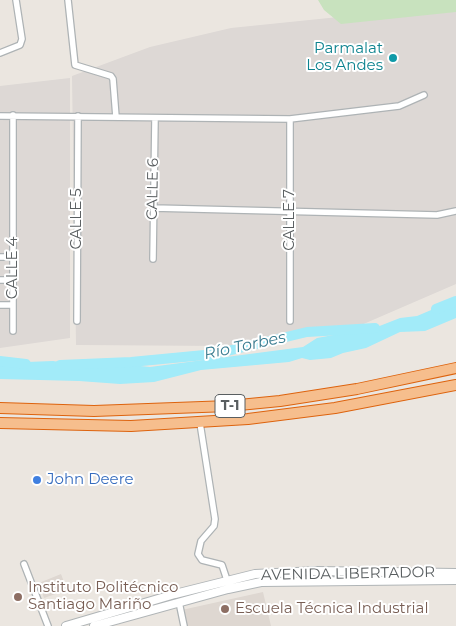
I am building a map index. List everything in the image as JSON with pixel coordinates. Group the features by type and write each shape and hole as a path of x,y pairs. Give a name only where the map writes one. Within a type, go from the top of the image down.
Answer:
{"highway":[{"name":"T-1","path":"0,408 94,411 229,406 280,401 357,389 456,368"},
{"name":"T-1","path":"0,424 131,426 200,422 335,408 456,385"}],"main road":[{"name":"AVENIDA LIBERTADOR","path":"66,626 254,574 317,572 456,573"},
{"name":"AVENIDA LIBERTADOR","path":"94,626 179,602 262,582 456,580"}],"street":[{"path":"0,53 20,44 22,39 16,0"},
{"path":"68,0 75,65 111,76 113,79 116,117"},
{"path":"0,116 290,120 399,106 424,95"},
{"name":"CALLE 4","path":"13,115 13,331"},
{"name":"CALLE 5","path":"77,321 78,116"},
{"name":"CALLE 6","path":"152,259 155,118"},
{"name":"CALLE 7","path":"290,120 290,321"},
{"path":"153,208 437,214 456,211"},
{"path":"0,257 13,257"},
{"path":"0,280 13,280"},
{"path":"0,306 13,305"},
{"path":"200,422 215,519 214,526 201,541 198,554 202,560 222,565 227,580"},
{"path":"24,564 48,626"},
{"path":"179,602 184,626"}],"shaded area":[{"path":"456,5 456,284 352,329 276,341 226,346 76,345 72,76 150,47 231,28"},
{"path":"70,78 70,338 0,348 0,86"},
{"name":"Instituto Politécnico Santiago Mariño","path":"61,574 67,590 44,598 39,583"},
{"name":"Escuela Técnica Industrial","path":"263,592 271,626 181,626 177,611"}],"green space":[{"path":"318,0 456,0 456,12 341,24 324,10"}],"water":[{"path":"456,303 456,318 425,331 400,332 366,348 343,353 331,358 310,360 302,358 289,362 201,370 154,382 120,384 0,379 0,363 53,361 88,367 122,364 150,367 303,347 317,338 377,327 400,318 417,316 443,305"}],"waterway":[{"name":"Río Torbes","path":"436,309 456,301"},
{"name":"Río Torbes","path":"60,365 131,362 215,354 307,332 375,328"},
{"name":"Río Torbes","path":"0,361 26,364"}],"place":[{"name":"Parmalat Los Andes","path":"393,58"},
{"name":"John Deere","path":"37,480"},
{"name":"Instituto Politécnico Santiago Mariño","path":"18,597"},
{"name":"Escuela Técnica Industrial","path":"225,609"}]}
